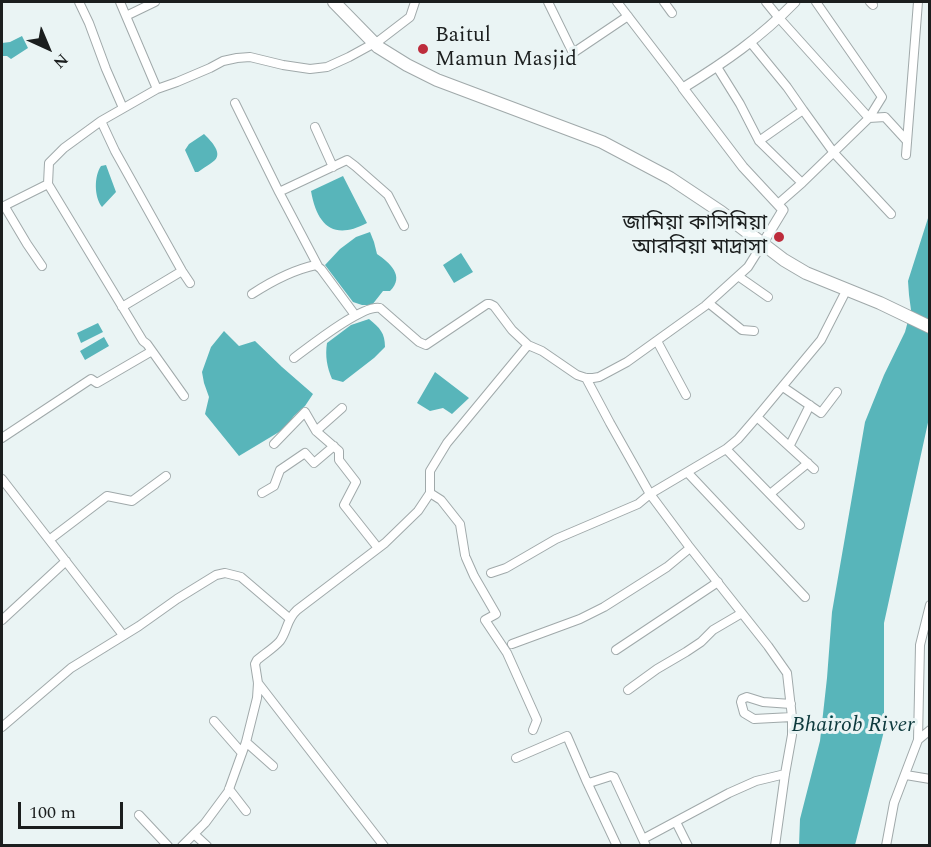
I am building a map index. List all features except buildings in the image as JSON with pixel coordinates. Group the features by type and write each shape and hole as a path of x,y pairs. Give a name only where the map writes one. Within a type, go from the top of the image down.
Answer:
{"highway":[{"path":"334,2 374,44 407,65 437,80 602,142 670,178 784,260 806,273 880,303 930,327"}],"street":[{"path":"79,2 123,108"},
{"path":"120,2 156,89"},
{"path":"126,16 155,2"},
{"path":"184,396 143,341 48,184 49,164 64,148 101,121 156,89 223,61 237,58 250,57 310,69 327,67 374,44 410,17 415,2"},
{"path":"548,2 573,53 628,16"},
{"path":"294,357 355,315 378,307 426,345 490,304 528,345 542,351 577,375 586,378 599,377 627,362 705,306 748,267 783,212 743,167 617,2"},
{"path":"664,2 672,13"},
{"path":"766,2 869,117 885,117 907,141"},
{"path":"683,88 751,43 795,2"},
{"path":"778,204 834,153 869,117 882,98 816,2"},
{"path":"906,155 918,2"},
{"path":"751,43 787,87 834,153 891,214"},
{"path":"717,67 759,141 802,183"},
{"path":"235,103 318,266 355,315"},
{"path":"759,141 802,110"},
{"path":"101,121 124,168 190,283"},
{"path":"315,127 333,167"},
{"path":"279,192 347,160 356,165 388,195 404,226"},
{"path":"42,266 3,207 48,184"},
{"path":"252,294 292,272 318,266"},
{"path":"122,307 182,271"},
{"path":"738,276 768,297"},
{"path":"491,573 506,568 556,539 638,504 650,494 726,449 758,417 821,340 847,289"},
{"path":"711,305 742,330 754,331"},
{"path":"657,341 686,395"},
{"path":"182,846 205,823 229,789 246,742 256,698 258,683 256,662 279,642 289,618 297,610 385,543 418,511 430,493 430,471 447,443 528,345"},
{"path":"2,438 92,379 97,384 152,351"},
{"path":"586,378 650,494 787,673 792,735 775,846"},
{"path":"783,387 821,413 837,392"},
{"path":"790,445 810,405"},
{"path":"315,431 342,408"},
{"path":"274,444 305,412 315,431 339,451 339,460 356,482 344,505 378,548"},
{"path":"758,417 811,466 770,494"},
{"path":"262,493 274,486 280,470 305,453 314,463 334,446"},
{"path":"726,449 800,525"},
{"path":"688,473 805,597"},
{"path":"53,537 107,496 132,501 166,476"},
{"path":"2,479 123,636"},
{"path":"430,493 441,500 460,524 466,557 496,614 485,620 507,653 537,720 532,730"},
{"path":"512,644 604,607 667,567 690,548"},
{"path":"2,620 66,561"},
{"path":"2,727 71,668 220,574 241,577 289,618"},
{"path":"616,650 718,582"},
{"path":"886,846 894,803 918,740 920,645 930,605"},
{"path":"628,690 694,647 713,630 742,613"},
{"path":"258,683 384,846"},
{"path":"791,704 763,702 747,697 741,702 744,713 754,719 792,717"},
{"path":"214,721 242,753"},
{"path":"918,740 930,730"},
{"path":"516,758 567,736 617,846"},
{"path":"246,742 273,766"},
{"path":"586,780 591,783 614,777 645,842 729,793 785,774"},
{"path":"906,775 930,779"},
{"path":"229,789 246,811"},
{"path":"139,815 168,846"},
{"path":"676,822 688,846"},
{"path":"194,834 207,846"}],"water":[{"path":"22,36 28,48 11,59 2,56 2,43"},
{"path":"204,134 214,146 217,157 207,166 195,172 185,150 189,144"},
{"path":"106,165 116,192 102,207 97,198 96,181 101,166"},
{"path":"343,176 367,223 355,228 336,230 322,221 311,191"},
{"name":"Bhairob River","path":"929,215 929,418 884,623 884,731 855,845 799,846 800,819 820,741 832,612 865,422 905,332 911,310 908,281"},
{"path":"370,232 377,254 394,270 396,280 390,291 383,291 372,305 362,305 353,302 325,265 340,249 356,237"},
{"path":"461,253 473,272 454,283 443,265"},
{"path":"369,319 381,331 385,347 343,382 332,379 327,361 327,343 351,325"},
{"path":"98,323 103,332 81,343 77,333"},
{"path":"224,331 239,346 255,341 313,394 284,429 239,456 205,414 209,397 202,372 211,347"},
{"path":"104,337 109,346 85,360 80,351"},
{"path":"435,372 469,398 452,414 443,408 430,411 417,403"}],"place":[{"name":"Baitul Mamun Masjid","path":"423,49"},
{"name":"জামিয়া কাসিমিয়া আরবিয়া মাদ্রাসা","path":"779,237"}]}
